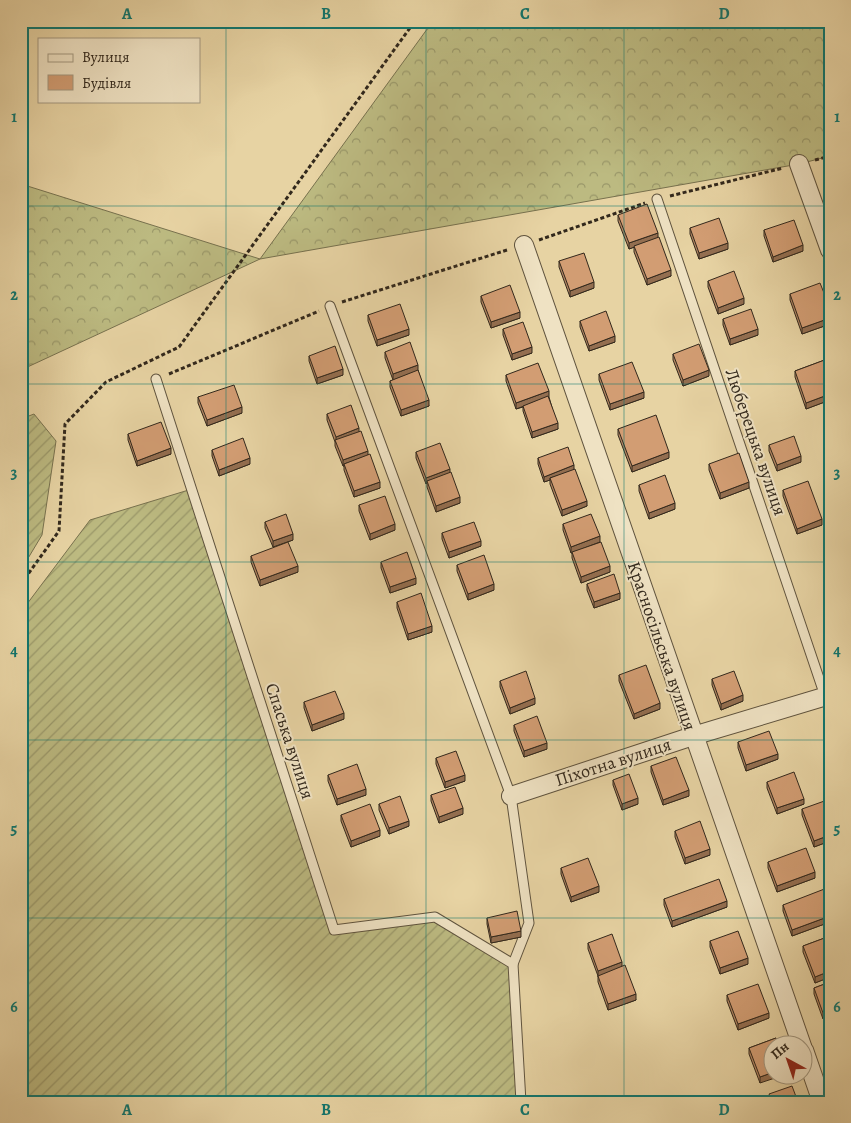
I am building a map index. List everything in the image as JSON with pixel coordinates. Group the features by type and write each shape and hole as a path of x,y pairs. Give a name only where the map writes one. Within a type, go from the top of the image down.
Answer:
{"street":[{"path":"799,164 830,250"},
{"name":"Красносільська вулиця","path":"524,245 798,1036"},
{"name":"Піхотна вулиця","path":"510,796 693,736 827,696"},
{"path":"814,1079 822,1102"}],"lane":[{"name":"Люберецька вулиця","path":"657,199 827,696"},
{"path":"330,306 510,796 529,923 513,964 521,1102"},
{"name":"Спаська вулиця","path":"156,379 334,930 435,917 513,964"}],"path":[{"path":"21,584 59,531 65,424 106,382 179,347 415,21"},
{"path":"156,379 330,306 524,245 657,199 830,156"}],"green space":[{"path":"433,21 830,21 830,156 799,164 260,259"},
{"path":"21,184 260,259 21,370"},
{"path":"34,414 56,441 42,535 21,570 21,419"},
{"path":"192,489 334,930 435,917 513,964 521,1102 21,1102 21,612 90,520"}],"building":[{"path":"647,204 658,233 629,243 618,215"},
{"path":"719,218 728,243 699,253 690,228"},
{"path":"794,220 803,245 773,257 764,230"},
{"path":"659,237 671,270 647,279 634,246"},
{"path":"584,253 594,282 570,291 559,261"},
{"path":"734,271 744,298 718,308 708,281"},
{"path":"820,283 830,308 830,318 802,328 790,294"},
{"path":"510,285 520,312 491,322 481,296"},
{"path":"400,304 409,329 377,340 368,315"},
{"path":"751,309 758,329 730,339 723,319"},
{"path":"606,311 615,336 589,346 580,321"},
{"path":"523,322 532,347 512,354 503,329"},
{"path":"410,342 418,365 393,374 385,352"},
{"path":"699,344 709,370 683,380 673,354"},
{"path":"335,346 343,369 317,378 309,356"},
{"path":"830,358 830,394 806,403 795,371"},
{"path":"632,362 644,392 610,404 599,374"},
{"path":"538,363 549,391 516,403 506,375"},
{"path":"418,370 429,400 401,410 390,381"},
{"path":"234,385 242,407 207,420 198,397"},
{"path":"548,396 558,423 532,432 523,406"},
{"path":"351,405 359,428 336,437 327,414"},
{"path":"656,415 669,452 632,466 618,429"},
{"path":"161,422 171,448 137,461 128,434"},
{"path":"361,431 368,451 343,460 335,440"},
{"path":"794,436 801,456 777,465 769,445"},
{"path":"243,438 250,458 219,470 212,450"},
{"path":"440,443 450,469 426,478 416,452"},
{"path":"568,447 574,465 544,477 538,458"},
{"path":"739,453 749,482 720,493 709,464"},
{"path":"370,454 380,482 354,491 344,464"},
{"path":"575,469 587,501 562,510 550,478"},
{"path":"451,472 460,497 436,506 427,481"},
{"path":"665,475 675,503 649,513 639,485"},
{"path":"808,481 822,519 797,529 783,490"},
{"path":"385,496 395,524 370,534 359,505"},
{"path":"286,514 293,534 273,541 265,522"},
{"path":"591,514 600,536 571,547 563,524"},
{"path":"474,522 481,541 449,552 442,533"},
{"path":"288,542 298,566 260,580 251,556"},
{"path":"601,542 610,566 581,577 572,552"},
{"path":"407,552 416,578 390,587 381,562"},
{"path":"484,555 494,584 468,594 457,565"},
{"path":"614,574 620,593 594,602 587,584"},
{"path":"421,593 432,626 408,634 397,602"},
{"path":"646,665 660,703 634,714 619,675"},
{"path":"526,671 535,698 510,708 500,681"},
{"path":"734,671 743,695 721,704 712,679"},
{"path":"335,691 344,713 312,725 304,702"},
{"path":"537,716 547,743 524,751 514,725"},
{"path":"769,731 778,754 746,765 738,742"},
{"path":"456,751 465,775 445,782 436,758"},
{"path":"676,757 689,790 663,800 651,766"},
{"path":"357,764 366,789 337,799 328,775"},
{"path":"794,772 804,799 777,808 767,782"},
{"path":"629,774 638,798 622,804 613,780"},
{"path":"455,787 463,808 439,817 431,795"},
{"path":"400,796 409,821 389,828 379,804"},
{"path":"830,799 830,835 814,841 802,809"},
{"path":"370,804 380,830 351,841 341,815"},
{"path":"700,821 710,849 685,858 675,831"},
{"path":"806,848 815,872 777,886 768,862"},
{"path":"588,858 599,886 571,897 561,868"},
{"path":"719,879 727,901 672,921 664,899"},
{"path":"827,888 830,895 830,916 792,930 783,905"},
{"path":"517,911 521,931 491,937 487,918"},
{"path":"738,931 748,958 720,968 710,941"},
{"path":"612,934 622,962 598,971 588,943"},
{"path":"830,936 830,971 815,977 803,946"},
{"path":"625,965 636,994 608,1004 598,976"},
{"path":"830,982 830,1010 823,1013 814,988"},
{"path":"758,984 769,1013 738,1024 727,995"},
{"path":"764,1042 764,1076 760,1077 749,1048"},
{"path":"792,1086 798,1102 772,1102 769,1094"}]}
